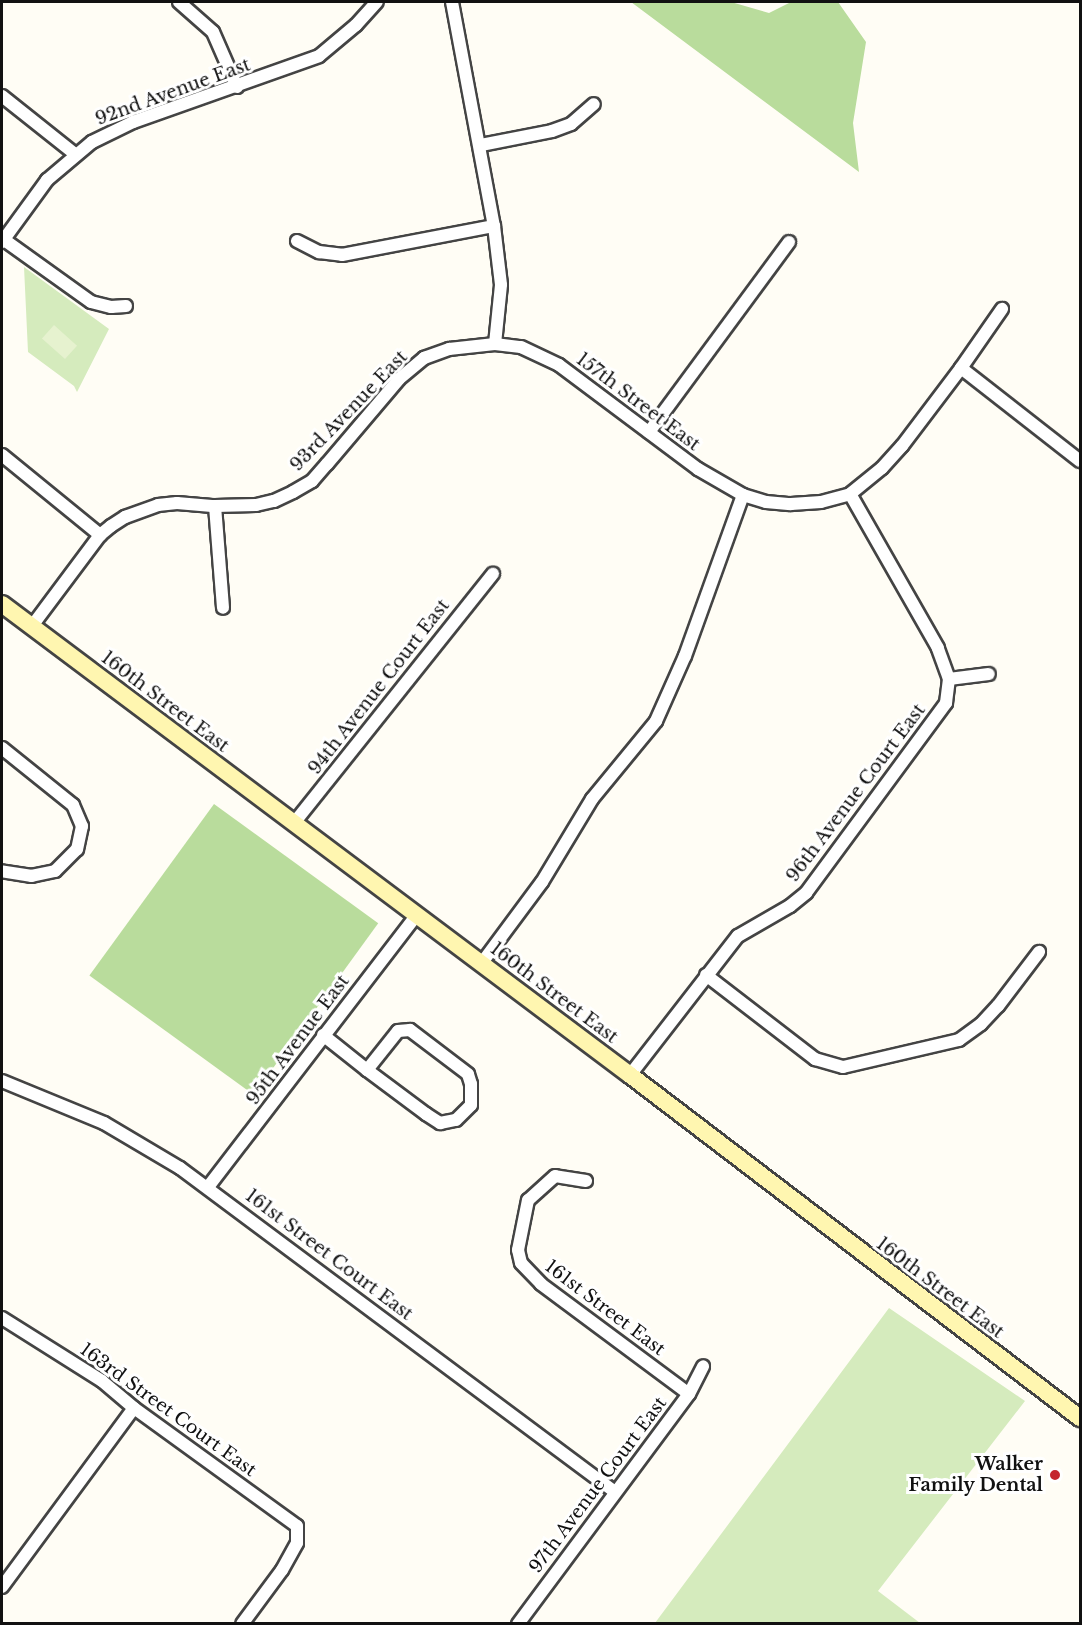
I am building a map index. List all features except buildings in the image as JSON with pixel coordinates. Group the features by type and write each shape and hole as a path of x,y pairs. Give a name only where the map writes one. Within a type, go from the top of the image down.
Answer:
{"main road":[{"name":"160th Street East","path":"2,604 630,1075 1080,1418"}],"street":[{"path":"179,2 213,32 237,87"},
{"name":"92nd Avenue East","path":"2,241 46,180 75,154 108,132 319,56 350,31 377,2"},
{"path":"452,2 481,145 494,226 501,285 495,344"},
{"path":"2,96 75,154"},
{"path":"481,145 552,131 571,124 594,104"},
{"path":"297,241 319,252 342,255 494,226"},
{"path":"2,241 91,302 111,307 126,306"},
{"path":"649,432 789,242"},
{"path":"989,674 949,679 938,648 850,494 882,468 902,446 1002,309"},
{"name":"157th Street East","path":"495,344 521,347 559,364 698,469 743,495 766,502 790,504 821,502 850,494"},
{"name":"93rd Avenue East","path":"32,626 100,535 125,517 158,505 177,503 215,506 256,505 274,501 312,481 399,379 424,358 449,349 495,344"},
{"path":"961,368 1080,461"},
{"path":"2,455 100,535"},
{"path":"481,964 542,882 592,799 656,721 685,656 743,495"},
{"path":"215,506 223,608"},
{"name":"94th Avenue Court East","path":"294,823 493,574"},
{"name":"96th Avenue Court East","path":"630,1075 738,936 790,906 811,887 936,719 946,702 949,679"},
{"path":"2,748 74,805 81,819 81,837 70,858 55,871 32,876 2,871"},
{"name":"95th Avenue East","path":"208,1187 417,915"},
{"path":"706,975 815,1059 843,1067 959,1040 981,1024 998,1006 1039,952"},
{"path":"323,1035 367,1070 440,1123 456,1120 471,1105 472,1094 468,1074 410,1030 398,1030 367,1070"},
{"name":"161st Street Court East","path":"2,1081 104,1123 208,1187 615,1492"},
{"name":"161st Street East","path":"586,1181 555,1176 528,1200 518,1250 521,1263 542,1284 689,1394"},
{"name":"163rd Street Court East","path":"2,1318 69,1358 102,1381 135,1408 297,1526 297,1543 282,1570 242,1623"},
{"name":"97th Avenue Court East","path":"518,1623 689,1394 703,1366"},
{"path":"2,1587 135,1408"}],"green space":[{"path":"631,2 731,2 769,13 791,2 838,2 866,42 853,123 859,172"},
{"path":"24,267 109,329 77,392 74,386 28,352"},
{"path":"54,325 77,346 65,359 42,338"},
{"path":"214,804 378,923 254,1095 89,976"},
{"path":"889,1308 1025,1401 878,1591 920,1623 655,1623"}],"place":[{"name":"Walker Family Dental","path":"1055,1475"}]}
